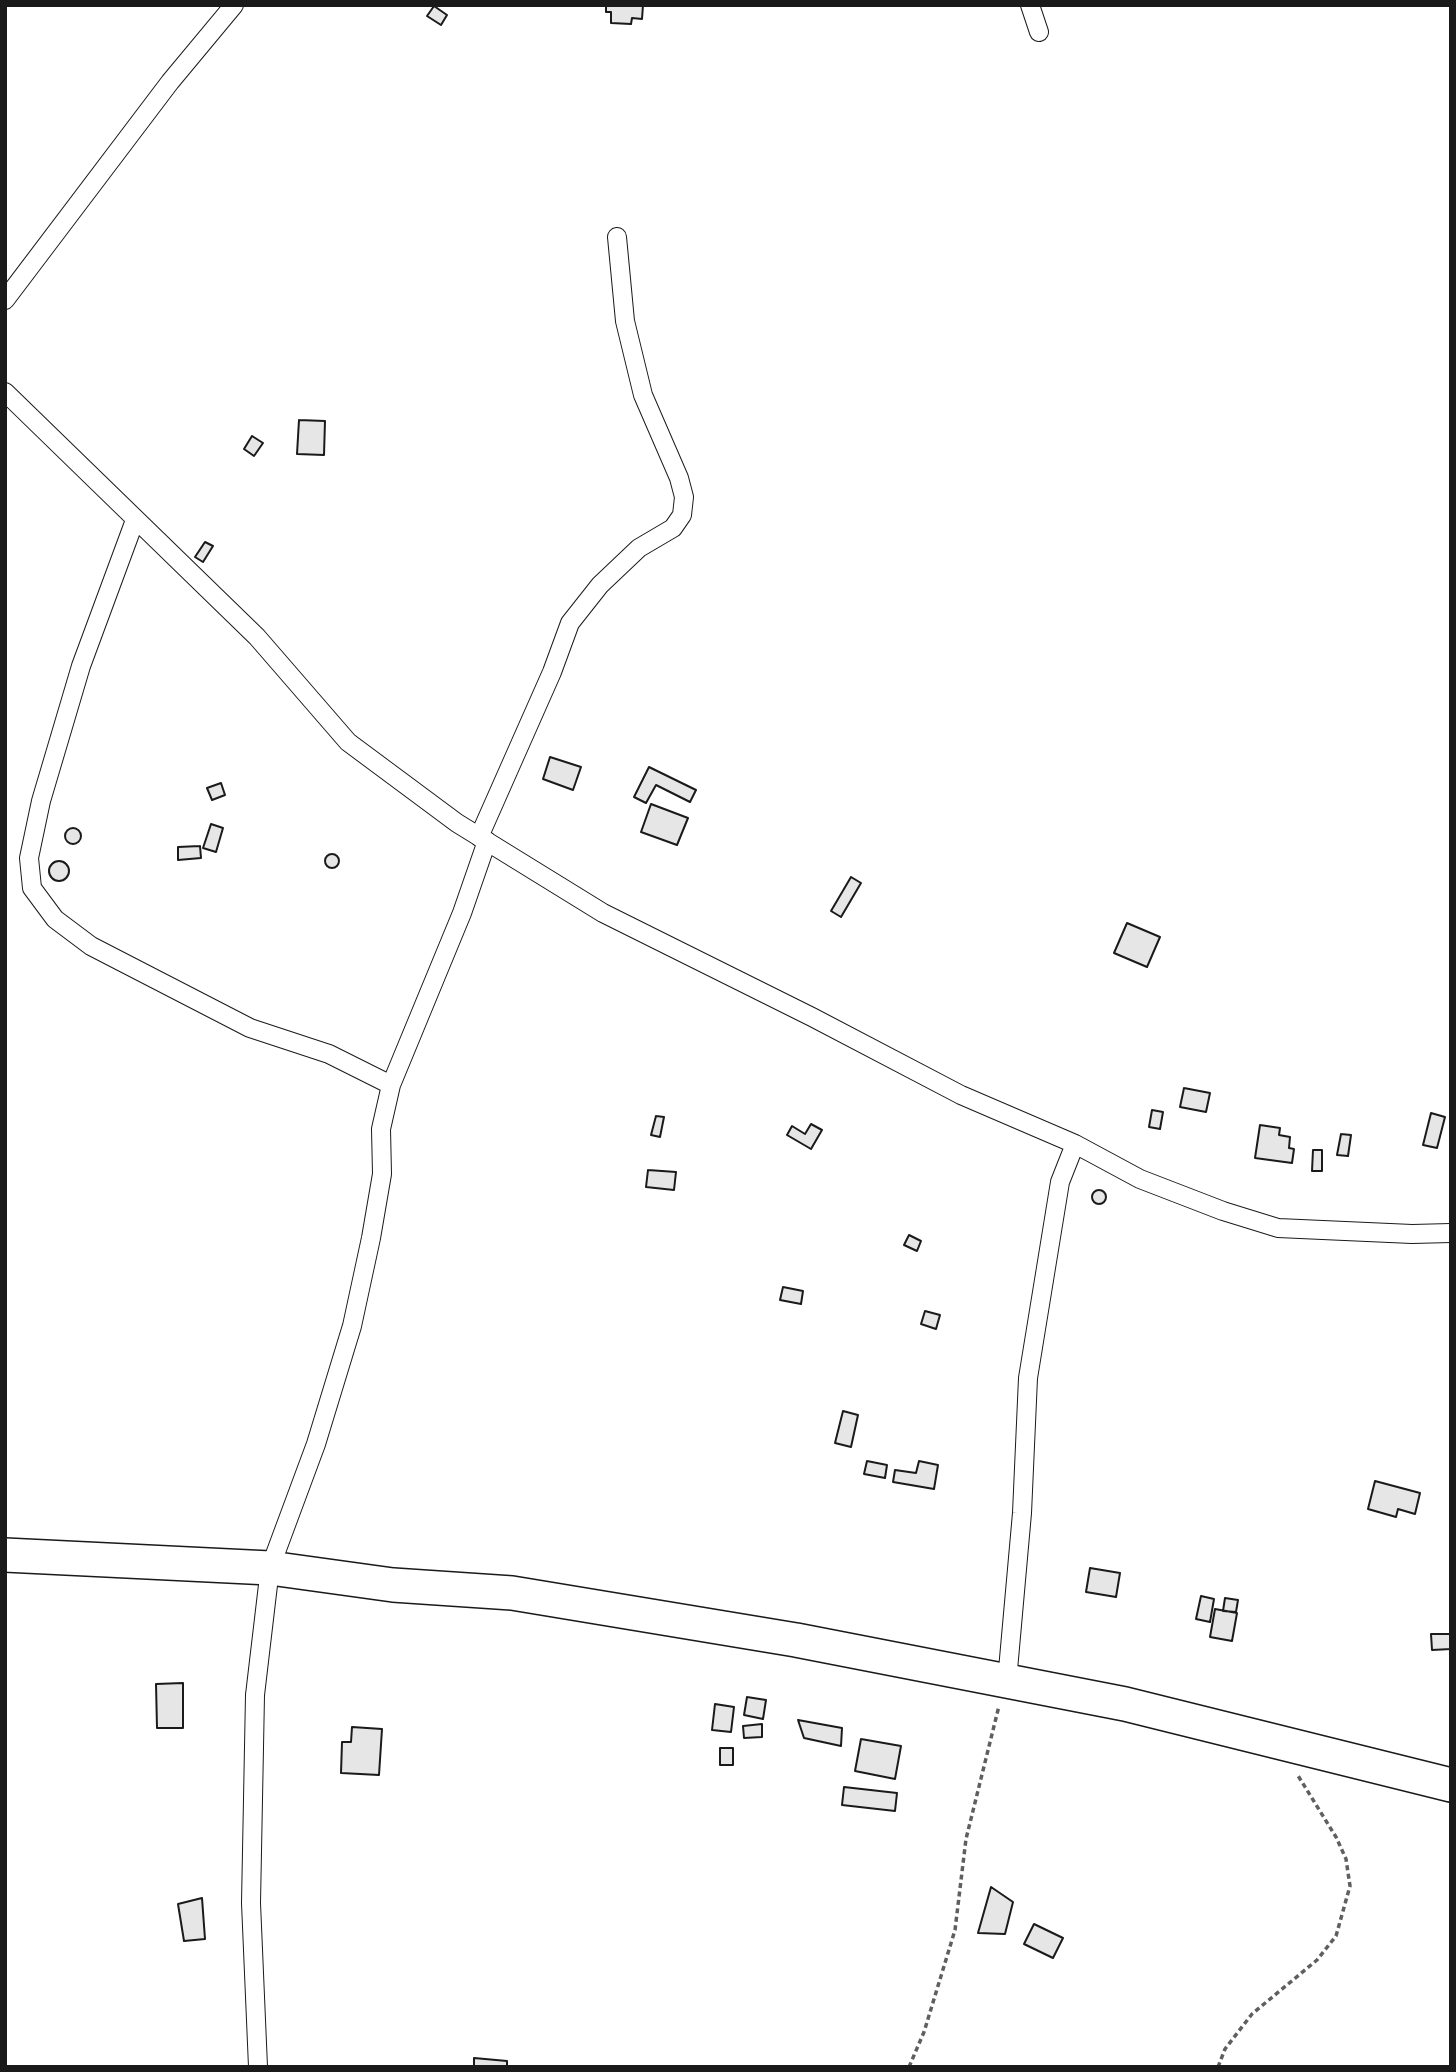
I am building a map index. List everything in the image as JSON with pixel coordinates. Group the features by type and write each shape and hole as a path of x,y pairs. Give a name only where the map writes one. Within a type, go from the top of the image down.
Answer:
{"highway":[{"path":"5,1555 270,1568 393,1585 512,1593 796,1640 1125,1704 1451,1786"}],"street":[{"path":"5,300 170,82 234,5"},
{"path":"1030,5 1039,32"},
{"path":"258,2067 251,1903 255,1709 270,1568 316,1444 352,1326 382,1174 381,1129 391,1086 462,913 483,839 570,623 600,585 639,548 673,528 682,515 684,497 679,478 643,395 625,321 617,237"},
{"path":"5,391 257,637 348,743 457,823 603,914 961,1094 1075,1143 1140,1179 1223,1211 1278,1228 1412,1234 1451,1233"},
{"path":"135,520 81,666 41,801 29,858 32,888 55,919 91,946 250,1028 329,1054 391,1086"},
{"path":"1007,1681 1023,1513 1028,1378 1060,1182 1075,1143"}],"path":[{"path":"909,2067 924,2032 955,1930 966,1839 1007,1681"},
{"path":"1218,2067 1225,2049 1252,2014 1317,1961 1336,1936 1350,1886 1346,1859 1336,1837 1299,1777 1266,1739"}],"building":[{"path":"606,5 643,5 642,19 632,18 631,24 611,23 611,12 606,12"},
{"path":"434,6 447,15 441,25 427,16"},
{"path":"299,420 325,421 324,455 297,454"},
{"path":"252,436 263,443 254,456 244,449"},
{"path":"205,542 213,546 203,562 195,557"},
{"path":"550,757 581,767 573,790 543,779"},
{"path":"649,767 696,790 690,802 656,785 646,803 634,797"},
{"path":"221,783 225,795 212,800 207,788"},
{"path":"651,804 688,818 677,845 641,832"},
{"path":"211,824 223,828 216,852 203,848"},
{"path":"73,828 79,830 79,842 73,844 67,842 65,836 67,830"},
{"path":"200,846 201,858 178,860 178,847"},
{"path":"332,854 337,856 337,866 332,868 327,866 325,861 327,856"},
{"path":"59,861 66,864 69,871 66,878 59,881 52,878 49,871 52,864"},
{"path":"851,877 861,883 841,917 831,911"},
{"path":"1127,923 1160,937 1147,967 1114,953"},
{"path":"1184,1088 1210,1093 1206,1112 1180,1107"},
{"path":"1152,1110 1163,1112 1160,1129 1149,1127"},
{"path":"1431,1113 1445,1117 1437,1148 1423,1145"},
{"path":"656,1116 664,1117 660,1137 651,1135"},
{"path":"811,1124 822,1130 811,1149 787,1135 792,1126 805,1134"},
{"path":"1260,1125 1280,1128 1279,1135 1290,1137 1289,1148 1294,1149 1292,1163 1255,1158"},
{"path":"1341,1134 1351,1135 1348,1156 1337,1155"},
{"path":"1313,1150 1322,1150 1322,1171 1312,1171"},
{"path":"648,1170 676,1172 674,1190 646,1187"},
{"path":"1099,1190 1104,1192 1104,1202 1099,1204 1094,1202 1092,1197 1094,1192"},
{"path":"909,1235 921,1241 917,1251 904,1245"},
{"path":"783,1287 803,1291 801,1304 780,1300"},
{"path":"925,1311 940,1315 936,1329 921,1324"},
{"path":"843,1411 858,1415 851,1447 835,1443"},
{"path":"867,1461 887,1465 885,1478 864,1474"},
{"path":"919,1461 938,1465 934,1489 893,1482 895,1470 916,1473"},
{"path":"1375,1481 1420,1493 1415,1514 1398,1509 1396,1517 1368,1509"},
{"path":"1090,1568 1120,1573 1116,1597 1086,1592"},
{"path":"1201,1596 1214,1599 1210,1622 1196,1619"},
{"path":"1225,1598 1238,1600 1236,1612 1223,1611"},
{"path":"1215,1609 1237,1613 1232,1641 1210,1637"},
{"path":"1431,1634 1451,1634 1451,1649 1432,1650"},
{"path":"183,1683 183,1728 157,1728 156,1684"},
{"path":"747,1697 766,1700 763,1719 744,1715"},
{"path":"715,1704 734,1707 731,1732 712,1730"},
{"path":"798,1720 842,1728 841,1746 804,1738"},
{"path":"762,1724 762,1737 744,1738 743,1726"},
{"path":"352,1727 382,1729 379,1775 341,1773 342,1742 351,1742"},
{"path":"861,1739 901,1746 895,1779 855,1771"},
{"path":"720,1748 733,1748 733,1765 720,1765"},
{"path":"844,1787 897,1793 895,1811 842,1805"},
{"path":"991,1887 1013,1902 1005,1934 978,1933"},
{"path":"202,1898 205,1939 184,1941 178,1904"},
{"path":"1034,1924 1063,1938 1053,1958 1024,1944"},
{"path":"474,2058 507,2061 507,2067 474,2067"}]}
